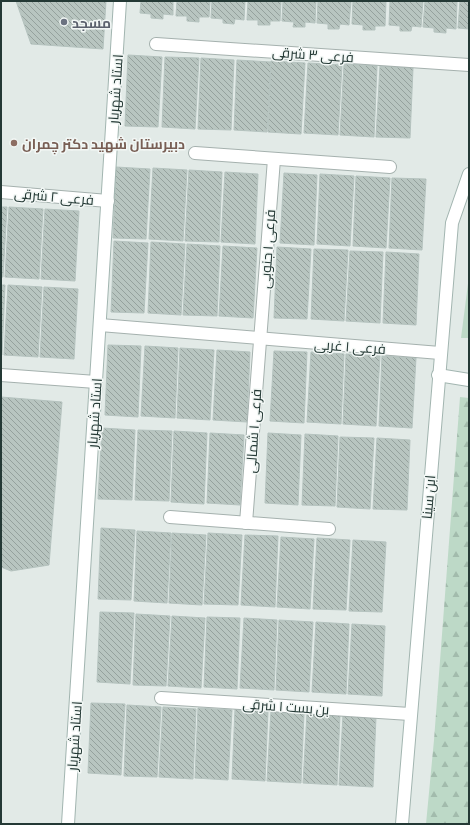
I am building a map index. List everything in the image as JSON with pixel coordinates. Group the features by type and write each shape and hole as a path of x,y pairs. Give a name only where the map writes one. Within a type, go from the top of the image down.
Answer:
{"street":[{"name":"استاد شهریار","path":"68,824 120,1"},
{"name":"فرعی ۳ شرقی","path":"156,44 469,64"},
{"path":"195,153 390,167"},
{"name":"فرعی ۱ جنوبی","path":"260,338 274,159"},
{"name":"ابن سینا","path":"402,824 438,375 452,223 469,174"},
{"name":"فرعی ۲ شرقی","path":"1,192 108,200"},
{"path":"100,325 260,338"},
{"name":"فرعی ۱ غربی","path":"260,338 440,353"},
{"name":"فرعی ۱ شمالی","path":"246,523 260,338"},
{"path":"1,375 96,382"},
{"path":"438,375 469,380"},
{"path":"170,517 329,529"},
{"name":"بن بست ۱ شرقی","path":"162,698 410,714"}],"green space":[{"path":"469,276 469,338 461,338"},
{"path":"460,397 469,398 469,824 426,824 434,740"}],"building":[{"name":"مسجد","path":"16,1 106,1 103,49 31,44"},
{"path":"141,1 173,1 173,15 163,14 163,19 151,18 151,14 140,13"},
{"path":"177,1 210,1 209,17 199,17 199,22 187,21 187,16 176,16"},
{"path":"212,1 245,1 244,20 235,19 234,24 223,23 223,19 211,18"},
{"path":"248,1 281,1 280,21 270,21 270,25 258,25 258,20 247,20"},
{"path":"283,1 316,1 315,23 305,22 305,27 293,27 294,22 282,21"},
{"path":"318,1 351,1 349,25 340,24 339,29 328,29 328,24 317,23"},
{"path":"353,1 386,1 385,26 375,26 375,30 363,30 363,25 352,24"},
{"path":"390,1 423,1 421,27 412,26 411,31 400,31 400,26 389,25"},
{"path":"425,1 457,1 456,29 446,28 446,33 434,32 434,28 423,27"},
{"path":"460,1 469,1 469,29 458,28"},
{"path":"128,55 162,57 158,127 125,126"},
{"path":"165,57 199,58 195,129 162,127"},
{"path":"201,58 234,60 231,130 198,129"},
{"path":"237,60 271,62 267,132 234,130"},
{"path":"271,61 305,63 301,134 268,132"},
{"path":"308,63 342,65 338,135 304,133"},
{"path":"344,64 377,66 374,137 340,135"},
{"path":"380,66 413,68 410,138 376,137"},
{"path":"116,167 150,169 146,239 113,238"},
{"path":"153,168 187,170 183,241 149,239"},
{"path":"189,170 222,172 219,242 185,241"},
{"path":"225,172 258,174 255,244 221,242"},
{"path":"284,173 317,175 314,245 280,243"},
{"path":"320,174 354,176 350,246 317,244"},
{"path":"356,176 390,178 386,248 353,246"},
{"path":"392,178 426,179 422,250 389,248"},
{"path":"1,207 7,207 3,277 1,277"},
{"path":"9,207 43,209 39,279 5,277"},
{"path":"45,209 79,211 75,281 41,279"},
{"path":"114,241 148,243 144,313 111,312"},
{"path":"151,242 185,244 181,315 148,313"},
{"path":"187,244 220,246 217,316 183,315"},
{"path":"223,246 257,248 253,318 219,316"},
{"path":"277,247 311,249 307,319 274,318"},
{"path":"314,249 348,250 344,321 311,319"},
{"path":"350,251 383,252 380,323 346,321"},
{"path":"386,252 419,254 416,325 383,323"},
{"path":"1,285 5,285 2,355 1,355"},
{"path":"8,285 42,287 38,357 4,355"},
{"path":"44,287 78,289 74,359 40,357"},
{"path":"108,345 141,346 138,417 105,415"},
{"path":"145,346 178,348 175,418 141,416"},
{"path":"180,348 214,350 210,420 177,418"},
{"path":"217,350 250,352 247,422 213,420"},
{"path":"274,351 307,352 304,423 270,421"},
{"path":"311,352 344,354 341,424 307,422"},
{"path":"346,354 380,356 376,426 343,424"},
{"path":"382,356 416,358 412,428 379,426"},
{"path":"1,397 62,402 49,565 11,571 1,567"},
{"path":"102,428 135,430 132,500 98,499"},
{"path":"138,430 172,431 169,501 135,500"},
{"path":"174,431 207,433 204,504 171,502"},
{"path":"210,433 244,435 240,505 207,503"},
{"path":"268,433 301,435 298,505 265,503"},
{"path":"305,434 338,436 335,506 302,505"},
{"path":"340,437 374,438 370,509 337,507"},
{"path":"377,438 410,440 407,510 373,509"},
{"path":"101,528 135,530 131,600 98,599"},
{"path":"137,531 171,533 167,603 134,601"},
{"path":"172,533 206,535 202,605 169,603"},
{"path":"208,533 242,535 238,605 204,604"},
{"path":"245,535 278,536 275,607 241,605"},
{"path":"281,537 314,539 310,609 277,607"},
{"path":"317,538 350,540 346,610 313,609"},
{"path":"353,540 386,542 382,612 349,611"},
{"path":"100,612 134,613 130,684 97,682"},
{"path":"136,614 170,616 166,686 133,685"},
{"path":"172,616 205,618 201,688 168,686"},
{"path":"207,617 240,618 237,689 204,687"},
{"path":"244,618 277,620 274,690 240,688"},
{"path":"279,620 313,622 309,692 276,690"},
{"path":"316,622 349,624 346,694 312,692"},
{"path":"352,624 385,626 382,696 348,694"},
{"path":"91,703 125,704 121,775 88,773"},
{"path":"127,705 161,707 157,777 124,776"},
{"path":"163,707 196,709 193,779 159,777"},
{"path":"198,708 232,710 228,780 195,778"},
{"path":"235,709 268,711 265,781 232,779"},
{"path":"271,711 304,713 301,783 267,781"},
{"path":"307,713 340,714 337,785 303,783"},
{"path":"343,715 376,717 373,787 339,785"}],"place":[{"name":"مسجد","path":"64,22"},
{"name":"دبیرستان شهید دکتر چمران","path":"14,143"}]}
